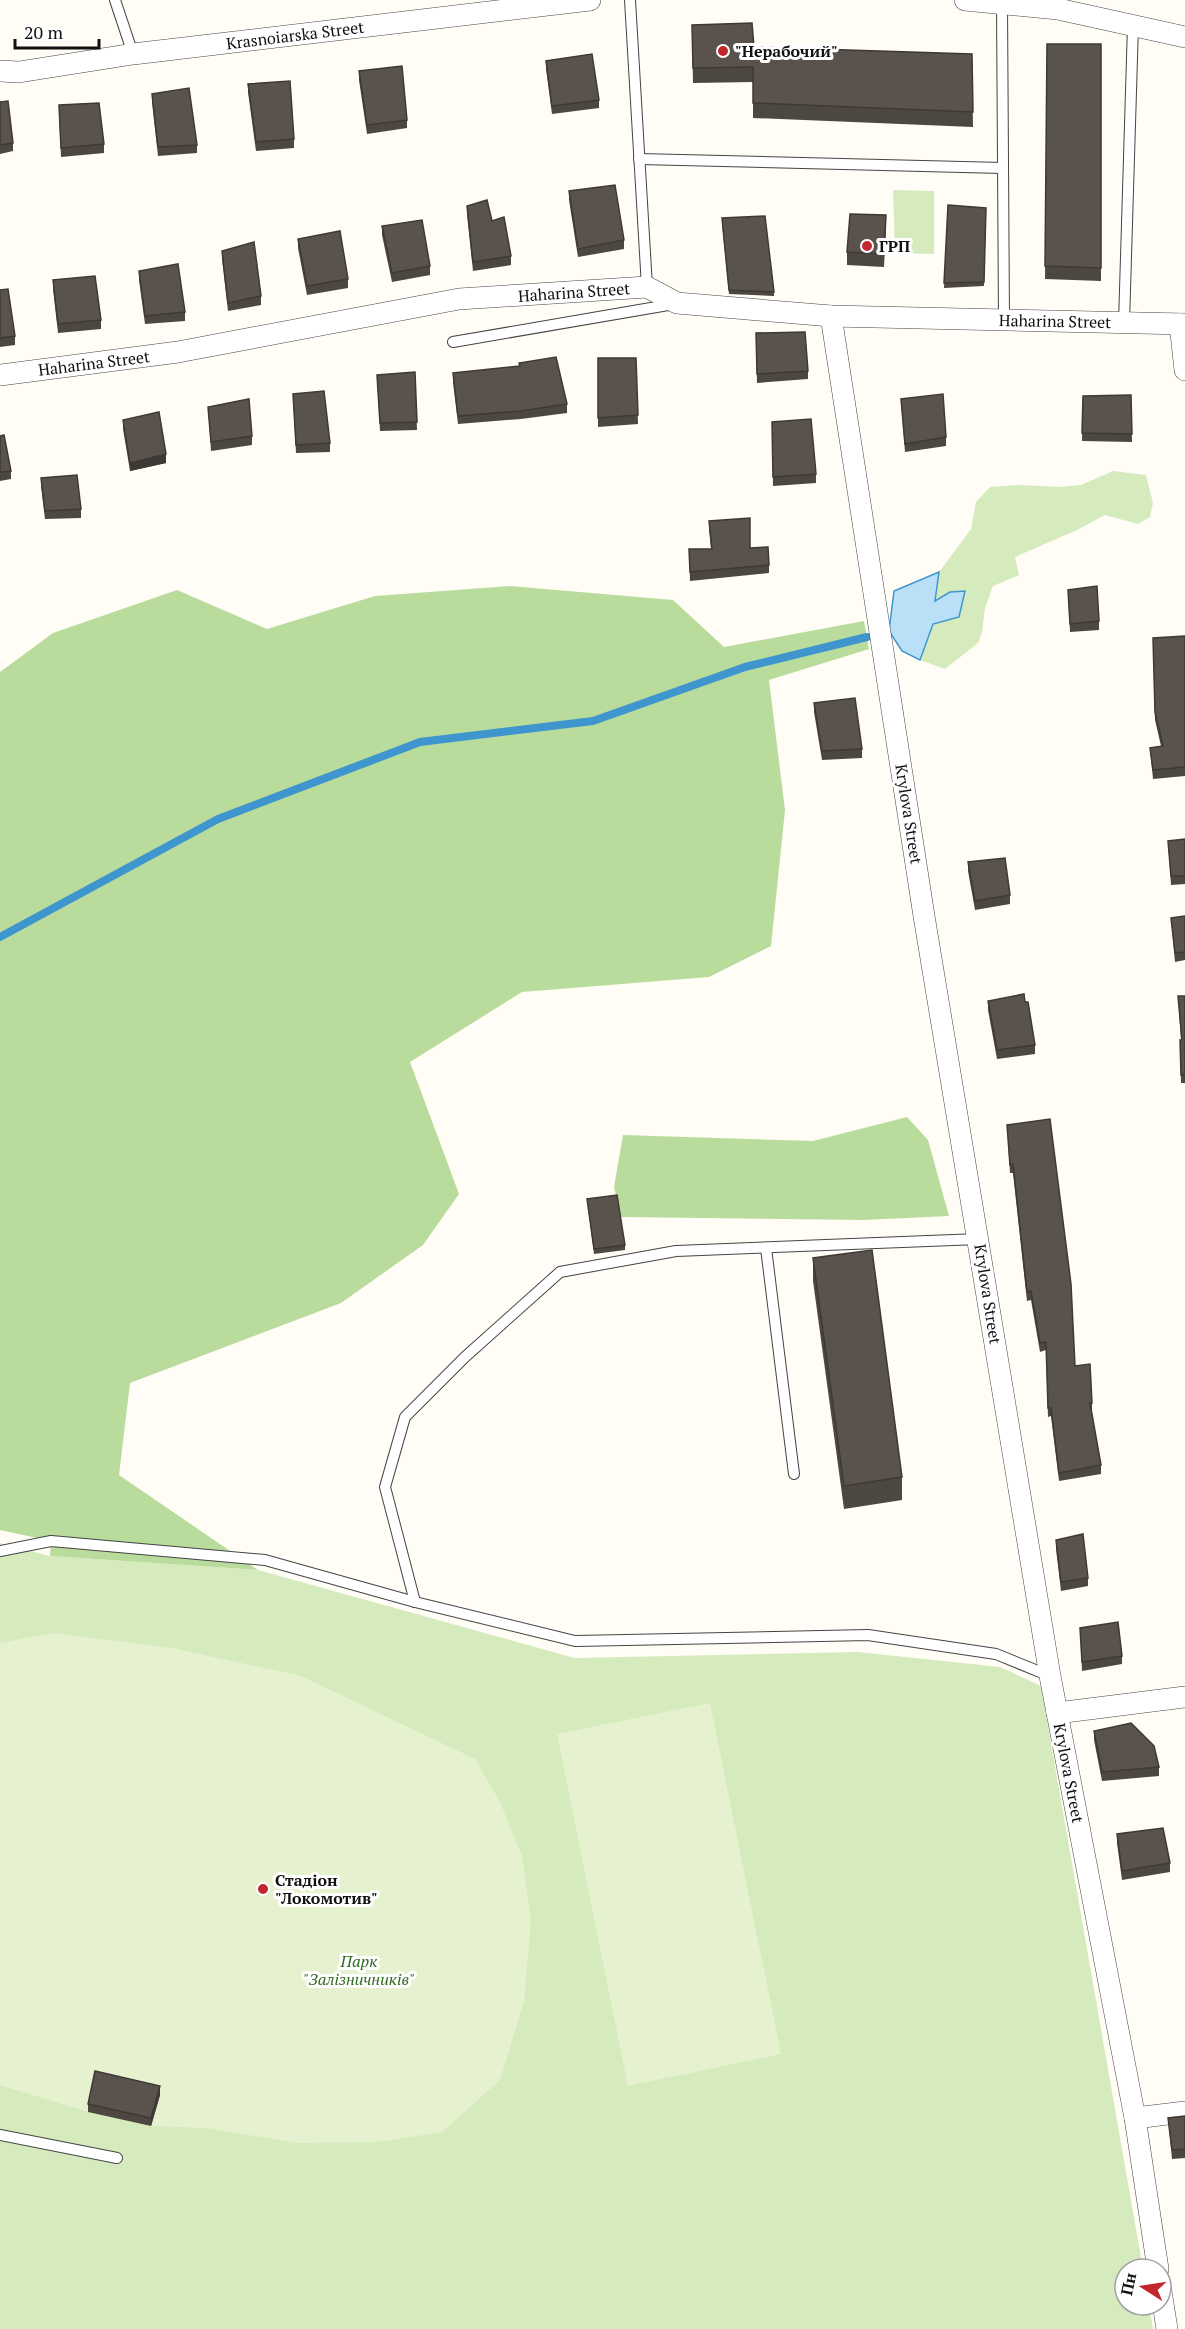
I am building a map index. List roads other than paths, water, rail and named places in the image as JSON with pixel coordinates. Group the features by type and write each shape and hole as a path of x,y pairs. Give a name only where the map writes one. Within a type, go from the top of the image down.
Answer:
{"street":[{"name":"Krasnoiarska Street","path":"0,71 19,72 133,54 590,0"},
{"path":"964,0 1058,9 1185,37"},
{"name":"Haharina Street","path":"0,375 177,352 459,299 647,287 677,303 831,316 1183,324"},
{"name":"Krylova Street","path":"831,316 924,916 1050,1676 1135,2118 1156,2257"},
{"path":"1183,324 1185,370"},
{"path":"1058,1713 1185,1697"},
{"path":"1135,2118 1185,2112"}],"lane":[{"path":"115,0 133,54"},
{"path":"630,0 647,287"},
{"path":"1002,4 1004,320"},
{"path":"1124,323 1133,25"},
{"path":"639,159 1003,168"},
{"path":"453,342 677,303"},
{"path":"415,1602 385,1487 405,1417 465,1357 560,1272 676,1251 979,1239"},
{"path":"766,1248 794,1474"},
{"path":"0,1551 51,1541 265,1560 415,1602 575,1641 868,1635 996,1654 1050,1676"},
{"path":"0,2135 117,2158"}],"water":[{"path":"939,572 935,601 950,592 965,591 959,617 933,624 920,660 902,651 889,631 894,591"}],"waterway":[{"path":"0,937 218,819 420,742 593,721 745,667 867,637"}],"place":[{"name":"\"Нерабочий\"","path":"723,51"},
{"name":"ГРП","path":"867,246"},
{"name":"Стадіон \"Локомотив\"","path":"263,1889"}],"park label":[{"name":"Парк \"Залізничників\"","path":"359,1970"}]}
